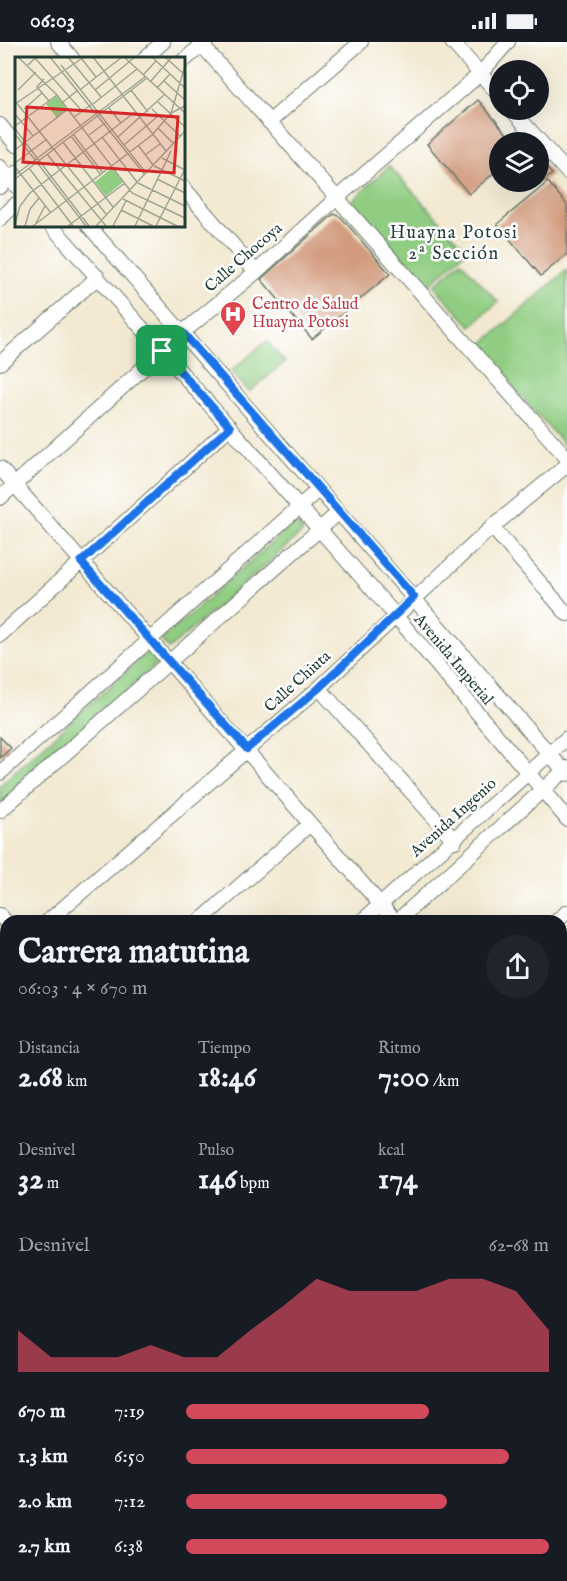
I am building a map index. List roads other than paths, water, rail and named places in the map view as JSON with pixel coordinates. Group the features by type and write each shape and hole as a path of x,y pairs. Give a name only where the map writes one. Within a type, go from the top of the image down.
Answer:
{"street":[{"path":"58,42 71,57"},
{"path":"146,57 164,42"},
{"path":"269,122 361,42"},
{"path":"452,42 489,84"},
{"name":"Calle Chocoya","path":"0,498 162,351 256,272 338,197 480,74 508,42"},
{"path":"184,60 202,43 269,122 338,197 567,458"},
{"path":"521,120 567,172"},
{"path":"0,126 15,143"},
{"path":"0,167 11,181"},
{"path":"184,188 256,272"},
{"path":"0,219 15,205"},
{"name":"Avenida Imperial","path":"52,226 395,615 567,819"},
{"name":"Avenida Imperial","path":"89,226 414,597 548,756 566,771"},
{"path":"0,363 98,277"},
{"path":"0,635 230,427"},
{"name":"Calle Chiuta","path":"55,915 319,688 414,597 492,527 567,465"},
{"path":"0,468 390,915"},
{"path":"0,773 318,490"},
{"path":"0,811 338,513"},
{"path":"492,527 564,605"},
{"path":"319,688 455,840"},
{"name":"Avenida Ingenio","path":"369,915 567,738"},
{"path":"403,915 566,771"},
{"path":"207,915 310,824"}],"place":[{"name":"Centro de Salud Huayna Potosi","path":"233,337"}],"district":[{"name":"Huayna Potosi 2ª Sección","path":"454,243"}]}
